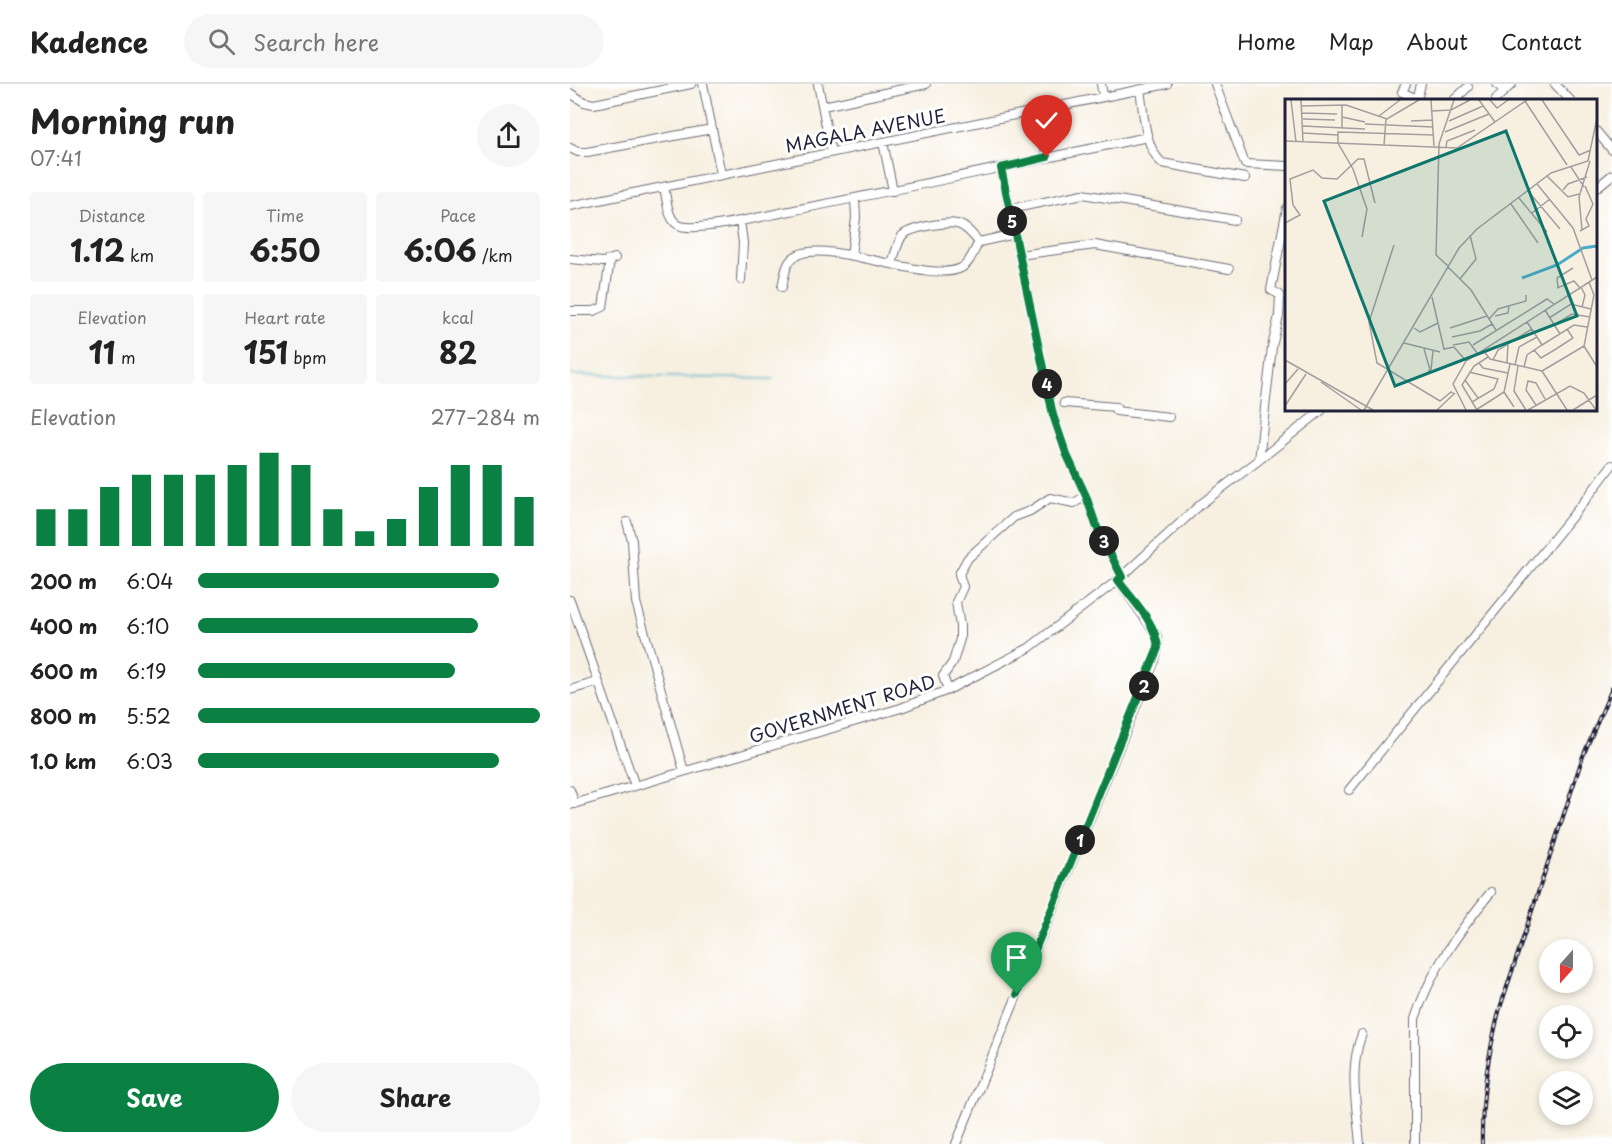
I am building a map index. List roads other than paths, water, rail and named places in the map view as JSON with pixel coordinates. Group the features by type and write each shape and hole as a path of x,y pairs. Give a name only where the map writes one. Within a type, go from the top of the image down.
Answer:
{"street":[{"path":"570,93 584,102 594,104 691,84"},
{"path":"703,84 722,174"},
{"path":"818,84 831,152"},
{"path":"823,106 926,84"},
{"path":"1101,84 1104,96"},
{"name":"MAGALA AVENUE","path":"570,206 1167,84"},
{"path":"1215,84 1245,164 1285,166"},
{"path":"1400,96 1406,84"},
{"path":"1417,99 1421,84"},
{"path":"1497,84 1504,91"},
{"path":"1496,99 1512,84"},
{"path":"1556,84 1569,99"},
{"path":"1455,99 1468,87"},
{"path":"1140,90 1148,137 1155,157 1168,165 1245,178"},
{"path":"1037,111 1047,157"},
{"path":"570,148 578,152 587,152 712,129"},
{"path":"1597,132 1612,150"},
{"path":"664,187 671,218 675,224 689,227 740,221 1148,137"},
{"path":"883,142 892,190"},
{"path":"956,1144 1158,648 1157,636 1120,578 1096,525 1053,415 1001,168"},
{"path":"1597,187 1612,175"},
{"path":"1010,209 1083,194 1235,220"},
{"path":"851,255 855,198"},
{"path":"1259,460 1272,346 1283,316 1280,295 1271,290 1285,218"},
{"path":"740,221 743,254 741,280"},
{"path":"892,263 900,241 910,230 948,223 957,224 980,242"},
{"path":"783,287 790,259 796,255 812,252 851,255 917,270 952,271 963,268 980,242 1015,234"},
{"path":"1020,255 1095,244 1229,269"},
{"path":"570,260 603,262 613,259 603,306 594,311 570,311"},
{"path":"1064,403 1169,417"},
{"name":"GOVERNMENT ROAD","path":"572,804 901,708 948,690 1029,648 1120,578 1201,504 1321,411"},
{"path":"1349,790 1612,465"},
{"path":"948,690 943,676 953,662 960,639 956,602 963,587 960,574 966,561 1014,517 1030,511 1050,498 1074,503 1086,496"},
{"path":"627,522 632,541 636,602 684,771"},
{"path":"570,600 635,786"},
{"path":"570,690 597,682"},
{"path":"570,790 572,804"},
{"path":"1415,1144 1415,1019 1441,962 1464,925 1491,892"},
{"path":"1360,1144 1353,1064 1355,1050 1362,1034"}],"waterway":[{"path":"570,375 773,379"}],"railway":[{"path":"1482,1144 1486,1076 1500,1008 1583,756 1612,688"}]}
